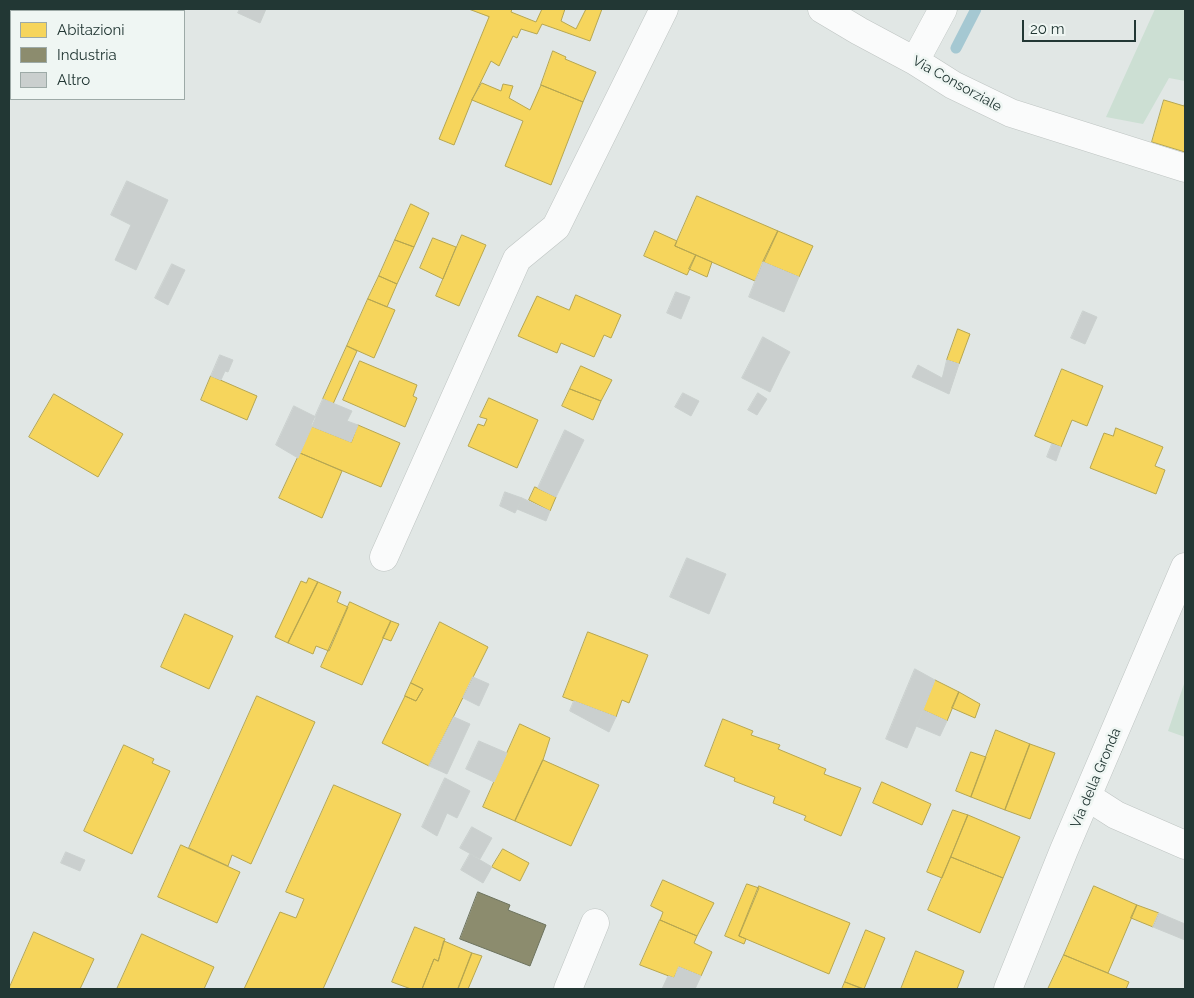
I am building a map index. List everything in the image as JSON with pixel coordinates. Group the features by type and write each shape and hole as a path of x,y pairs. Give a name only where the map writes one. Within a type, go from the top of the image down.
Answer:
{"street":[{"path":"384,558 517,259 556,227 664,9"},
{"name":"Via Consorziale","path":"822,9 992,106 1185,168"},
{"path":"915,61 943,9"},
{"name":"Via della Gronda","path":"1008,989 1064,850 1185,567"},
{"path":"1088,797 1116,815 1185,844"},
{"path":"568,989 595,923"}],"green space":[{"path":"1155,9 1185,9 1185,81 1169,78 1143,124 1106,117"},
{"path":"1185,681 1185,737 1168,731"}],"building: Abitazioni":[{"path":"469,9 512,9 511,12 536,22 542,9 565,9 561,21 576,29 586,9 602,9 590,41 542,24 537,34 521,29 517,38 513,36 499,66 491,61 472,100 454,145 439,139 489,17"},
{"path":"553,51 566,57 565,59 596,72 583,102 541,85"},
{"path":"482,83 501,91 503,84 513,86 509,98 530,110 541,85 583,102 551,185 505,166 523,121 472,100"},
{"path":"1164,100 1184,106 1185,102 1185,152 1152,142"},
{"path":"697,196 778,231 755,281 675,246"},
{"path":"411,204 429,213 414,247 395,240"},
{"path":"655,231 677,241 675,246 696,255 687,275 644,256"},
{"path":"778,231 813,246 799,277 763,262"},
{"path":"462,235 486,245 459,306 436,296"},
{"path":"433,238 456,247 443,279 420,268"},
{"path":"395,240 414,247 397,284 379,276"},
{"path":"696,255 712,262 707,277 689,269"},
{"path":"379,276 397,284 387,307 368,299"},
{"path":"576,295 621,315 611,338 604,335 594,357 561,343 557,353 518,336 537,296 569,310"},
{"path":"368,299 395,310 374,358 347,346"},
{"path":"958,329 970,334 959,364 947,360"},
{"path":"347,346 357,351 333,404 323,399"},
{"path":"360,361 417,385 413,396 417,398 405,427 343,400"},
{"path":"581,366 612,380 601,401 570,389"},
{"path":"1062,369 1103,386 1087,426 1072,420 1061,447 1035,436"},
{"path":"211,376 257,396 247,420 201,400"},
{"path":"570,389 601,401 593,420 562,406"},
{"path":"54,394 123,434 98,477 29,437"},
{"path":"489,398 538,420 517,468 468,446 478,424 484,426 487,419 480,417"},
{"path":"358,425 400,443 381,487 300,453 311,426 351,442"},
{"path":"1116,428 1163,447 1155,466 1165,470 1156,494 1090,468 1104,433 1113,436"},
{"path":"300,453 342,471 322,518 279,498"},
{"path":"535,487 556,497 550,511 529,500"},
{"path":"309,578 318,582 288,643 275,637 301,581 306,583"},
{"path":"318,582 341,592 337,602 348,607 329,651 316,646 313,654 288,643"},
{"path":"350,602 391,621 362,685 321,667"},
{"path":"185,614 233,636 209,689 161,667"},
{"path":"391,621 399,624 391,641 383,638"},
{"path":"440,622 488,647 429,766 382,743 405,696 416,701 423,689 411,683"},
{"path":"588,632 648,655 629,703 622,700 616,717 563,697"},
{"path":"935,680 959,692 947,721 923,710"},
{"path":"411,683 423,689 416,701 405,696"},
{"path":"959,692 980,704 975,718 952,708"},
{"path":"257,696 315,722 251,864 232,855 228,866 189,848"},
{"path":"723,719 753,731 751,735 780,745 778,749 826,769 824,774 861,788 841,836 804,820 806,816 773,803 775,797 734,781 735,778 705,766"},
{"path":"520,724 550,738 543,760 515,821 483,807"},
{"path":"996,730 1030,744 1005,810 971,797"},
{"path":"1030,744 1055,753 1030,819 1005,810"},
{"path":"124,745 154,759 152,763 170,771 132,854 84,831"},
{"path":"971,752 986,757 971,797 956,791"},
{"path":"543,760 599,785 571,846 515,821"},
{"path":"882,782 931,804 922,825 873,803"},
{"path":"334,785 401,814 323,989 244,989 280,912 296,918 304,899 286,892"},
{"path":"953,810 968,815 942,878 927,872"},
{"path":"968,815 1020,837 1003,878 951,857"},
{"path":"181,845 240,872 217,923 158,897"},
{"path":"503,849 529,863 520,881 492,867"},
{"path":"951,857 1003,878 980,933 928,910"},
{"path":"663,880 714,903 697,936 660,920 663,912 651,906"},
{"path":"747,884 759,888 739,936 746,939 744,944 725,936"},
{"path":"759,886 850,923 829,974 739,936"},
{"path":"1094,886 1137,905 1108,973 1064,955"},
{"path":"1137,905 1159,913 1153,927 1131,918"},
{"path":"660,920 697,936 694,943 712,952 701,976 679,967 674,978 640,965"},
{"path":"415,927 445,939 438,961 434,959 422,989 411,989 392,982"},
{"path":"866,930 885,938 864,989 845,982"},
{"path":"34,932 94,959 80,989 9,989"},
{"path":"142,934 214,967 204,989 117,989"},
{"path":"444,941 472,953 458,989 422,989 434,959 438,961"},
{"path":"916,951 964,971 957,989 901,989"},
{"path":"472,953 482,956 468,989 458,989"},
{"path":"1064,955 1129,982 1126,989 1048,989"},
{"path":"845,982 860,988 860,989 842,989"}],"building: Industria":[{"path":"478,892 510,905 508,910 546,925 530,966 460,939"}],"building: Altro":[{"path":"240,9 266,9 260,23 238,13"},
{"path":"127,181 168,200 136,270 115,260 131,225 111,215"},
{"path":"763,262 799,277 784,312 749,297"},
{"path":"172,264 185,270 168,305 155,298"},
{"path":"676,292 690,297 681,319 667,313"},
{"path":"1083,311 1097,317 1085,344 1071,338"},
{"path":"763,337 790,352 782,367 755,353"},
{"path":"755,353 782,367 770,392 742,378"},
{"path":"220,355 233,360 228,372 225,371 221,380 211,376"},
{"path":"947,360 959,364 949,394 912,377 918,365 942,378"},
{"path":"683,393 699,401 691,416 675,407"},
{"path":"758,393 767,399 757,415 748,410"},
{"path":"323,399 352,411 347,421 358,425 351,442 311,426"},
{"path":"294,406 316,417 298,458 276,445"},
{"path":"565,430 584,440 556,497 538,488"},
{"path":"1052,444 1061,447 1056,461 1047,457"},
{"path":"505,492 522,498 515,513 500,506"},
{"path":"522,498 550,511 546,521 517,509"},
{"path":"687,558 726,574 709,614 670,597"},
{"path":"915,669 935,680 923,710 902,700"},
{"path":"473,677 489,684 479,706 463,698"},
{"path":"902,700 923,710 907,748 886,739"},
{"path":"574,701 616,717 609,732 570,711"},
{"path":"923,710 947,721 940,736 916,726"},
{"path":"454,717 470,724 447,774 429,766"},
{"path":"479,741 507,753 494,782 466,769"},
{"path":"445,778 470,791 457,818 447,813 437,836 422,827"},
{"path":"472,827 492,838 480,859 460,848"},
{"path":"66,852 85,860 80,871 61,863"},
{"path":"470,854 492,867 483,883 461,870"},
{"path":"1159,913 1185,924 1185,940 1153,927"},
{"path":"679,967 701,976 695,989 662,989 668,976 674,978"}],"waterway":[{"path":"956,48 976,9"}]}
